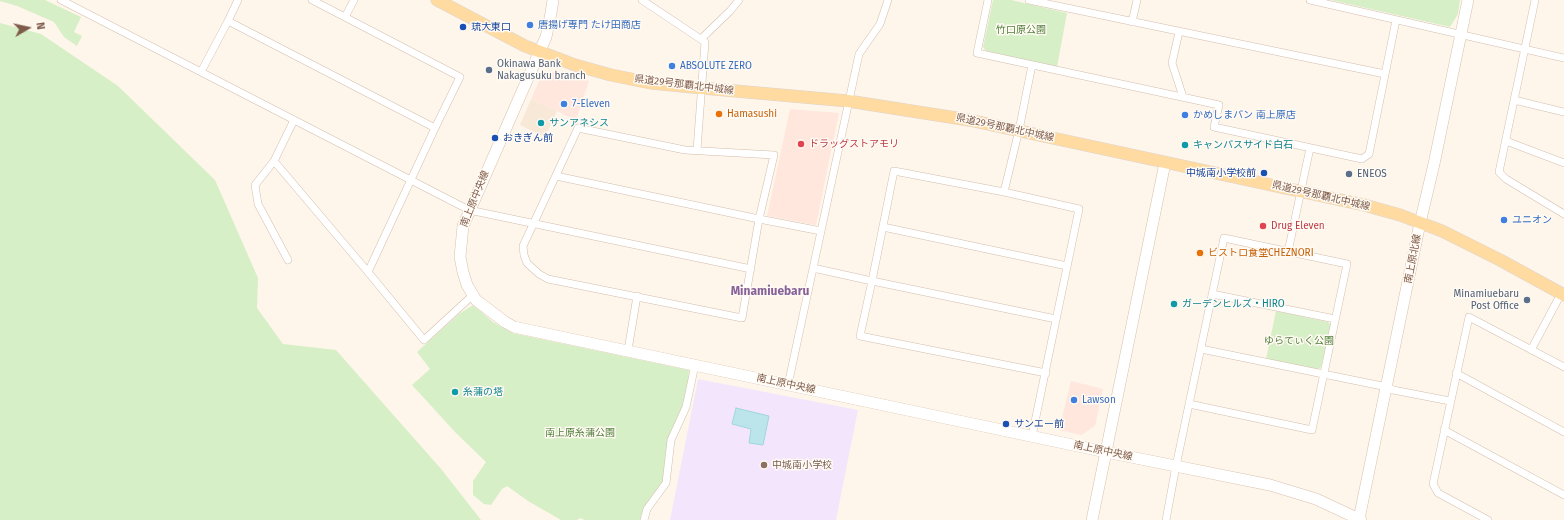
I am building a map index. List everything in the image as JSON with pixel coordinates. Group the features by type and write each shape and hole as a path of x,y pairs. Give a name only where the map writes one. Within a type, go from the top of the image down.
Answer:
{"main road":[{"name":"県道29号那覇北中城線","path":"437,0 510,38 539,51 581,67 611,75 651,83 848,101 969,120 1364,205 1420,222 1461,240 1563,293"}],"street":[{"path":"61,0 410,181 469,210 751,269"},
{"path":"201,72 238,0"},
{"path":"312,0 460,77 434,128 368,272"},
{"path":"345,17 354,0"},
{"name":"南上原中央線","path":"552,0 550,22 546,37 463,226 460,257 462,272 476,300 495,315 514,327 1294,491 1316,499 1359,520"},
{"path":"642,0 705,42 697,150"},
{"path":"701,39 730,12 739,0"},
{"path":"788,385 859,54 880,24 888,0"},
{"path":"988,0 977,53 1219,105 1214,127 1362,159 1369,154 1396,20"},
{"path":"1029,0 1385,74"},
{"path":"1132,22 1137,0"},
{"path":"1310,0 1564,58"},
{"name":"南上原北線","path":"1359,520 1420,222 1434,164 1468,0"},
{"path":"1535,0 1499,172 1506,179 1564,214"},
{"path":"228,21 434,128"},
{"path":"1179,32 1172,63 1183,97"},
{"path":"1004,192 1019,130 1032,65"},
{"path":"1514,100 1564,112"},
{"path":"288,260 258,204 255,185 274,160 294,120"},
{"path":"578,128 685,150 774,156 759,220 742,318 548,279 539,274 527,263 523,246 556,176 578,128"},
{"path":"1506,141 1564,163"},
{"path":"1288,252 1310,148"},
{"path":"274,160 424,340 473,295"},
{"path":"1092,520 1165,163"},
{"path":"1032,436 1046,373 1079,209 1004,192 894,171 860,336 1046,373"},
{"path":"556,176 759,220 821,231"},
{"path":"883,226 1067,266"},
{"path":"1166,520 1176,466 1189,404 1201,349 1224,238 1347,264 1312,430 1189,404"},
{"path":"813,268 1056,319"},
{"path":"1531,350 1563,293"},
{"path":"1212,294 1335,319"},
{"path":"628,350 637,296"},
{"path":"1488,520 1438,493 1434,489 1433,484 1468,317 1564,367"},
{"path":"1201,349 1450,401"},
{"path":"644,520 647,509 666,483 671,440 686,406 695,365"},
{"path":"1456,374 1564,432"},
{"path":"1444,430 1564,495"}],"shaded area":[{"path":"557,71 589,81 576,120 531,99 541,77"},
{"path":"531,99 557,111 545,137 520,125"},
{"path":"790,109 839,113 816,225 767,216"},
{"name":"中城南小学校","path":"698,379 858,410 836,520 670,520"},
{"path":"1071,381 1103,389 1095,426 1081,435 1059,430"}],"green space":[{"path":"0,0 45,0 81,17 74,32 82,36 77,46 64,37 54,22"},
{"name":"竹口原公園","path":"993,0 1011,0 1067,13 1057,67 986,51 983,47"},
{"path":"1331,0 1460,0 1458,14 1450,27"},
{"path":"0,23 41,34 118,86 215,180 258,278 257,308 283,344 336,350 442,470 481,520 0,520"},
{"name":"南上原糸蒲公園","path":"473,305 493,322 512,333 689,370 686,407 671,440 666,483 642,520 585,520 580,518 577,520 561,520 528,501 507,486 502,489 491,505 484,504 473,495 473,481 486,462 455,432 412,385 430,369 417,352 459,314"},
{"name":"ゆらてぃく公園","path":"1276,311 1328,322 1331,325 1321,367 1317,370 1266,359"}],"water":[{"path":"736,408 769,416 763,445 749,443 751,429 732,424"}],"place":[{"name":"唐揚げ専門 たけ田商店","path":"530,25"},
{"name":"琉大東口","path":"463,27"},
{"name":"ABSOLUTE ZERO","path":"672,66"},
{"name":"Okinawa Bank Nakagusuku branch","path":"489,70"},
{"name":"7-Eleven","path":"564,104"},
{"name":"Hamasushi","path":"719,114"},
{"name":"かめしまパン 南上原店","path":"1185,115"},
{"name":"サンアネシス","path":"541,123"},
{"name":"おきぎん前","path":"495,138"},
{"name":"ドラッグストアモリ","path":"801,144"},
{"name":"キャンパスサイド白石","path":"1185,145"},
{"name":"中城南小学校前","path":"1264,173"},
{"name":"ENEOS","path":"1349,174"},
{"name":"ユニオン","path":"1504,220"},
{"name":"Drug Eleven","path":"1263,226"},
{"name":"ビストロ食堂CHEZNORI","path":"1200,253"},
{"name":"Minamiuebaru Post Office","path":"1527,300"},
{"name":"ガーデンヒルズ・HIRO","path":"1174,304"},
{"name":"糸蒲の塔","path":"455,392"},
{"name":"Lawson","path":"1074,400"},
{"name":"サンエー前","path":"1006,424"},
{"name":"中城南小学校","path":"764,465"}],"district":[{"name":"Minamiuebaru","path":"770,292"}]}
